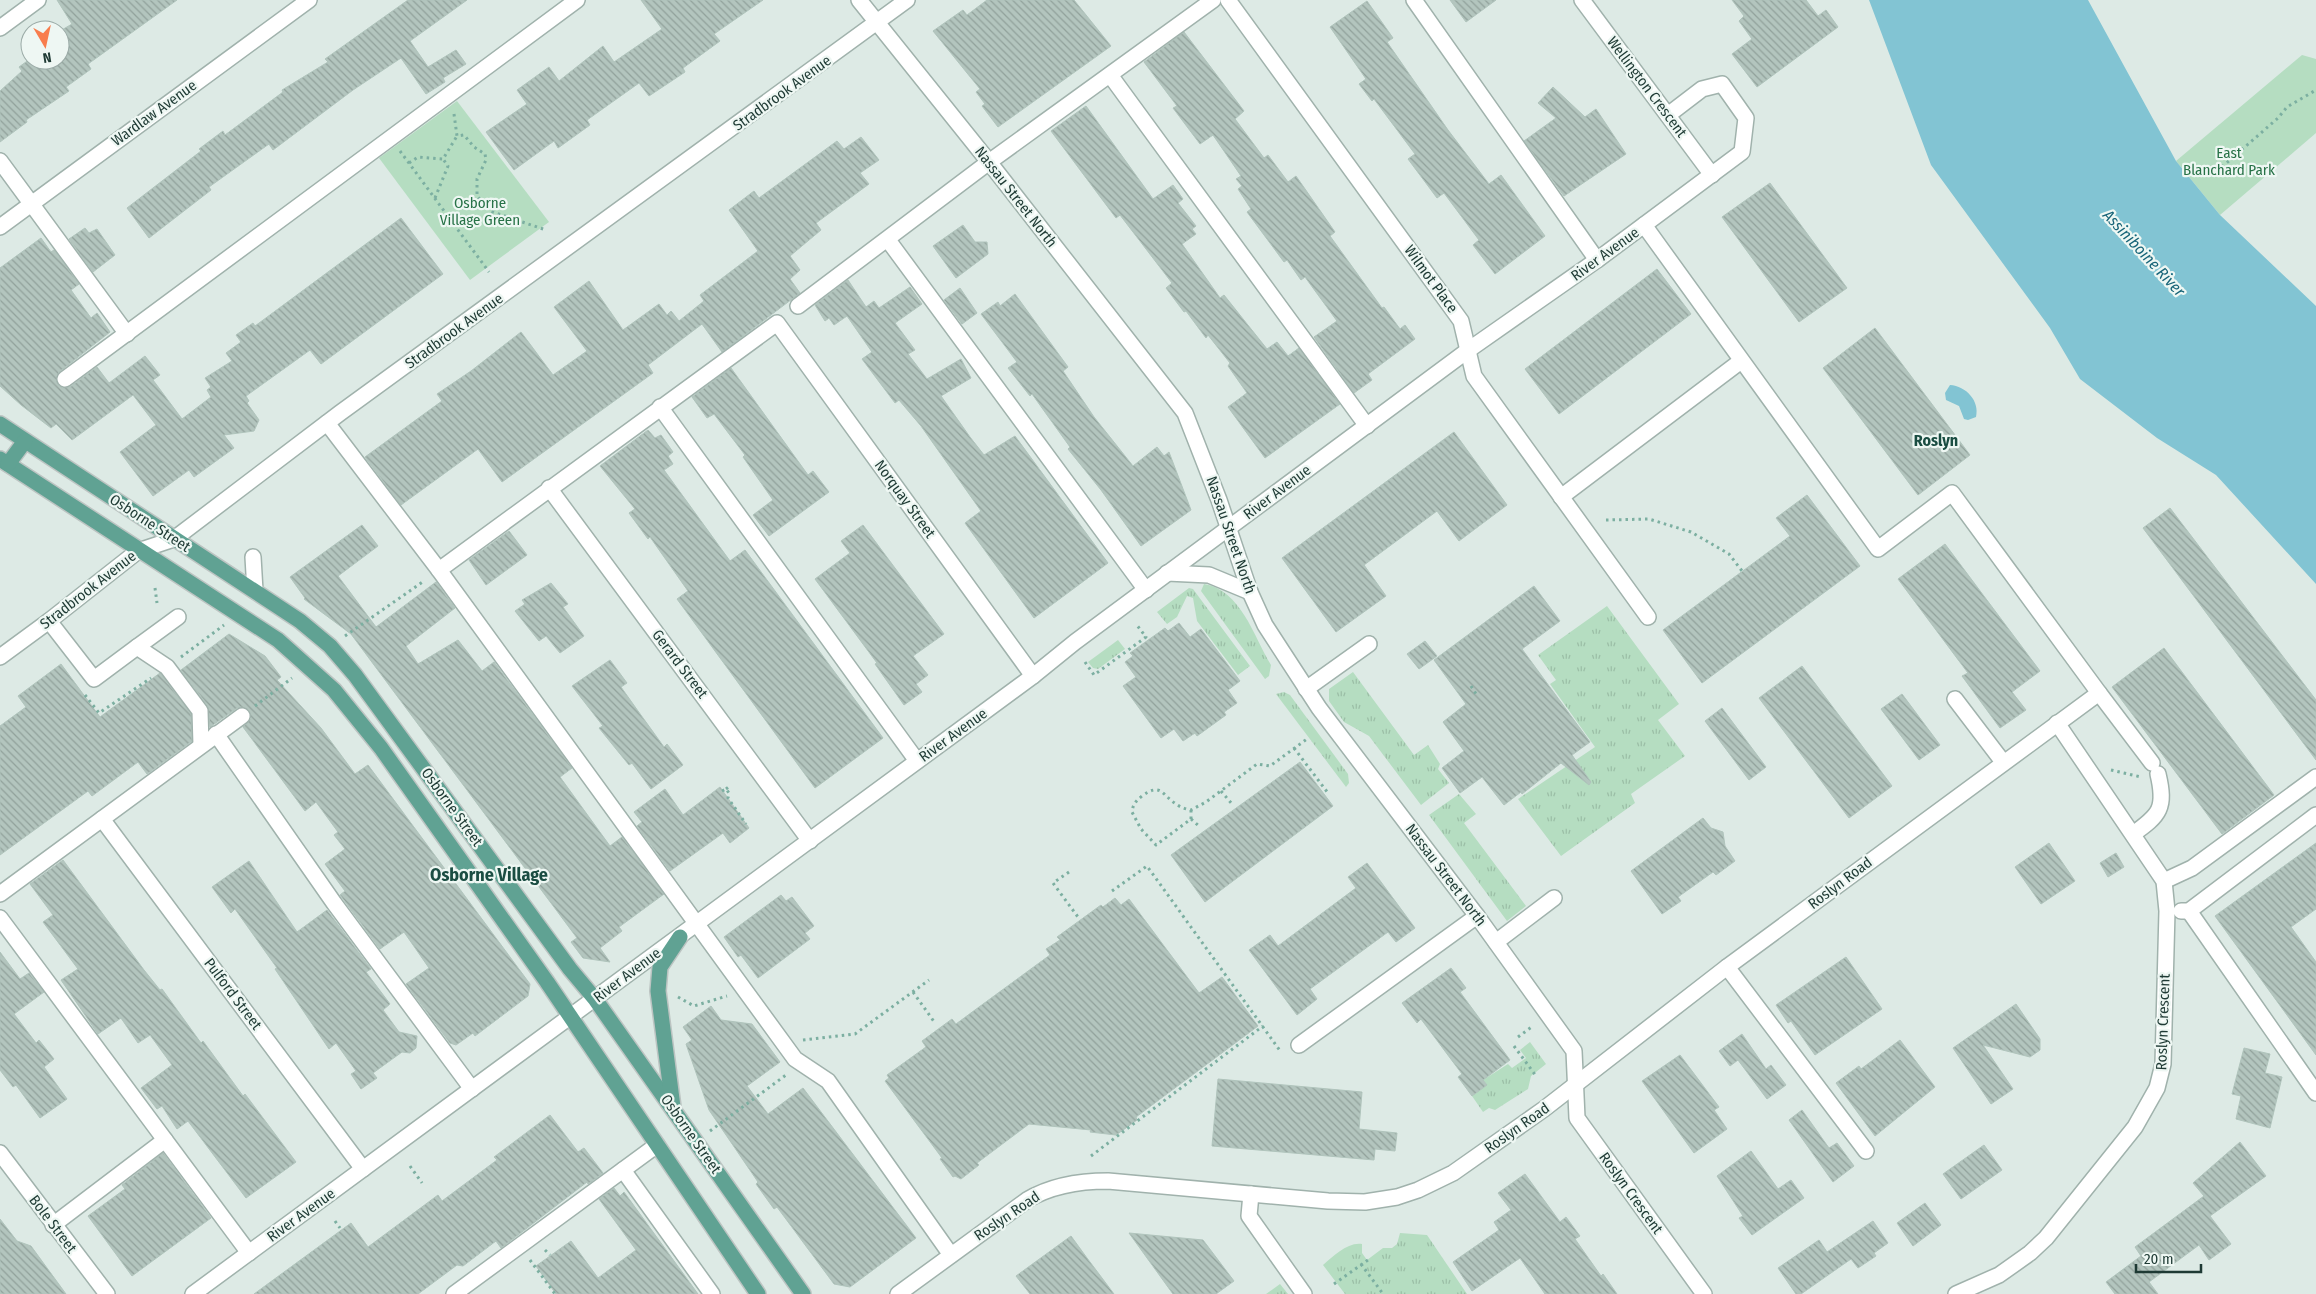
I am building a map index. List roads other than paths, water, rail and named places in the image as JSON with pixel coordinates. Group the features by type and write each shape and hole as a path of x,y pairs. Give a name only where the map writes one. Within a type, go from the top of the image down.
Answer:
{"main road":[{"name":"Osborne Street","path":"0,424 300,621 330,646 355,675 570,969 595,999 803,1294"},
{"path":"4,462 25,442"},
{"name":"Osborne Street","path":"4,462 138,551 278,640 309,665 334,690 381,748 570,1017 758,1294"},
{"path":"674,1111 658,991 660,967 680,937"}],"street":[{"path":"0,28 38,0"},
{"name":"Wardlaw Avenue","path":"0,226 309,0"},
{"path":"64,379 577,0"},
{"name":"Nassau Street North","path":"859,0 990,162 1185,413 1250,592 1265,625 1306,689 1477,916 1574,1051 1575,1085"},
{"name":"Stradbrook Avenue","path":"0,657 50,621 138,551 174,539 327,423 907,0"},
{"path":"798,306 990,162 1213,0"},
{"name":"Wilmot Place","path":"1228,0 1462,321 1467,351 1474,376 1648,617"},
{"path":"1414,0 1597,260"},
{"name":"Wellington Crescent","path":"1582,0 1712,174"},
{"path":"1110,75 1367,426"},
{"name":"River Avenue","path":"193,1294 698,924 1467,351 1597,260 1742,152 1746,118 1722,84 1702,89 1668,115"},
{"path":"0,161 127,334"},
{"path":"1644,225 1878,549 1952,493 2099,693 2152,770 2161,798 2158,813 2154,819 2133,834"},
{"path":"888,240 1146,590"},
{"name":"Norquay Street","path":"660,407 777,323 1033,676"},
{"path":"1561,497 1741,361"},
{"path":"439,570 660,407 917,761"},
{"path":"327,423 439,570 795,1059 828,1082 951,1255"},
{"name":"Gerard Street","path":"549,488 810,840"},
{"path":"253,557 255,591"},
{"path":"1167,573 1209,575 1250,592"},
{"path":"50,621 94,679 178,617"},
{"path":"1306,689 1369,644"},
{"path":"137,647 169,670 200,711 201,745"},
{"name":"Roslyn Road","path":"903,1292 1027,1200 1061,1185 1108,1181 1328,1202 1365,1202 1397,1197 1418,1190 1453,1173 1575,1085 1727,967 2099,693"},
{"path":"1954,699 2003,762"},
{"path":"0,894 242,716"},
{"name":"Roslyn Crescent","path":"1956,1294 2015,1265 2046,1238 2135,1127 2157,1088 2163,1064 2167,910 2164,880 2056,723"},
{"path":"216,734 334,904 472,1089"},
{"path":"2164,880 2192,868 2316,777"},
{"path":"2167,910 2189,911 2316,815"},
{"name":"Pulford Street","path":"102,820 363,1169"},
{"path":"1496,942 1554,898"},
{"path":"2189,911 2316,1093"},
{"path":"1299,1045 1477,916"},
{"path":"0,918 249,1253"},
{"path":"1727,967 1866,1152"},
{"name":"Roslyn Crescent","path":"1575,1085 1577,1118 1704,1294"},
{"path":"53,1226 165,1140"},
{"path":"454,1294 657,1145"},
{"name":"Bole Street","path":"0,1153 53,1226 107,1294"},
{"path":"622,1170 712,1294"},
{"path":"1251,1194 1249,1216 1304,1294"}],"water":[{"name":"Assiniboine River","path":"1869,0 2088,0 2176,161 2220,215 2316,306 2316,584 2216,475 2157,438 2080,379 2050,328 1931,165"},
{"path":"1950,385 1961,388 1970,395 1976,405 1976,417 1968,420 1964,419 1959,406 1946,400 1945,393"}],"district":[{"name":"Roslyn","path":"1936,440"},
{"name":"Osborne Village","path":"489,875"}],"park label":[{"name":"East Blanchard Park","path":"2229,162"},
{"name":"Osborne Village Green","path":"480,212"}]}
